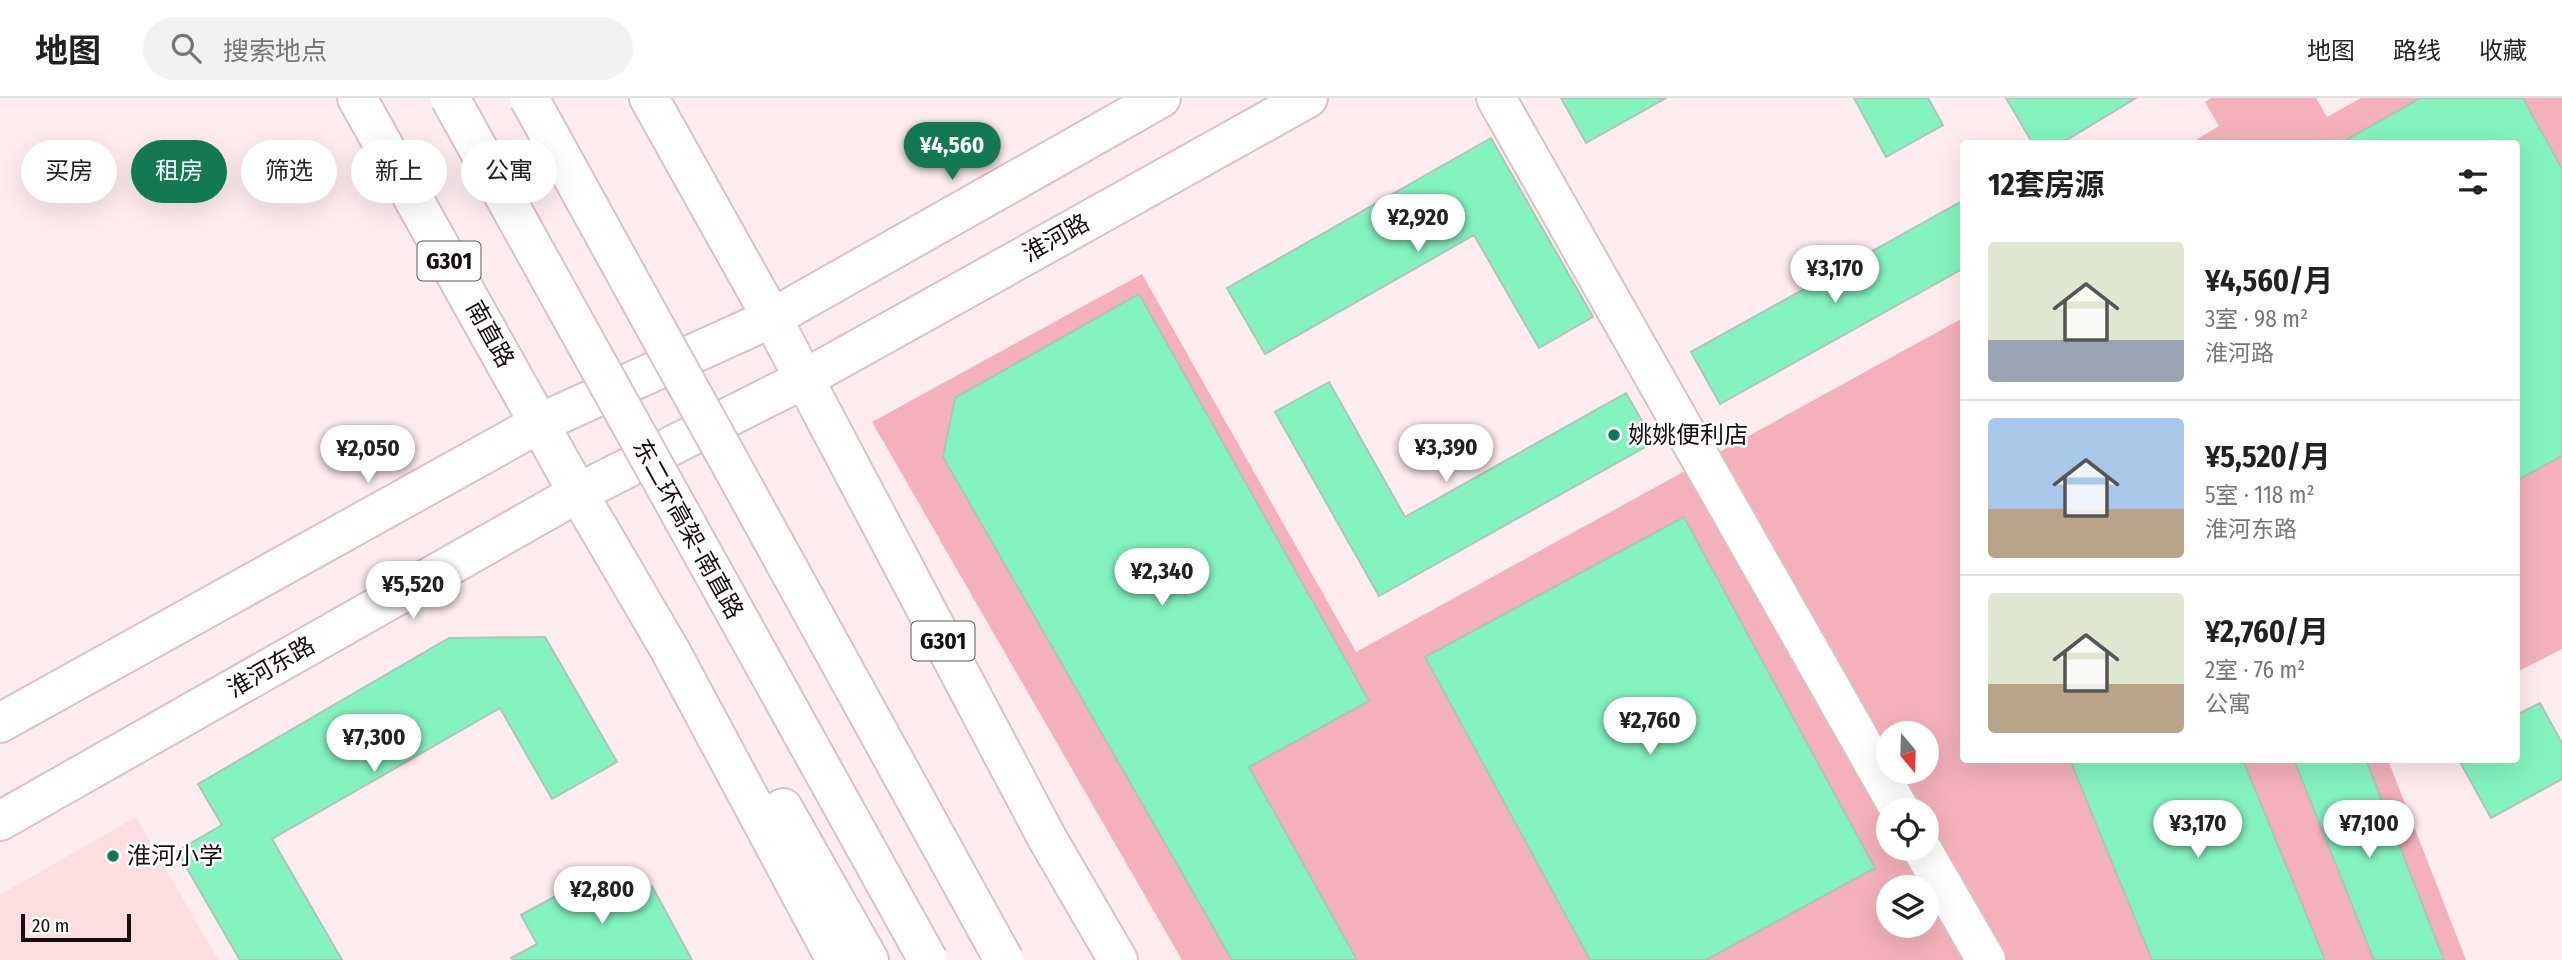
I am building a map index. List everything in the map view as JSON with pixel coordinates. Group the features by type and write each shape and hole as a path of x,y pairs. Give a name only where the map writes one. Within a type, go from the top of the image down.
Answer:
{"main road":[{"name":"南直路","path":"357,98 540,423"},
{"name":"东二环高架-南直路","path":"450,98 928,960"},
{"path":"529,98 1004,960"},
{"name":"G301","path":"649,98 772,318 1047,838 1118,960"},
{"path":"0,723 540,423 772,318 1161,98"},
{"name":"淮河路","path":"804,379 1308,98"},
{"path":"1496,98 1893,798"},
{"name":"淮河东路","path":"0,821 578,493 804,379"},
{"name":"G301","path":"540,423 670,650 836,960"},
{"path":"670,650 740,732 869,960"},
{"path":"1047,838 1102,960"},
{"path":"1929,861 1986,960"}],"shaded area":[{"path":"2211,98 2316,98 2327,117 2361,98 2562,98 2562,649 2520,670 2520,140 2196,140 2219,126 2205,102"},
{"path":"1142,274 1356,652 1960,320 1960,763 2389,763 2466,960 1182,960 872,422"},
{"name":"淮河小学","path":"136,817 218,960 0,960 0,895"}],"building":[{"path":"1561,98 1666,98 1586,143"},
{"path":"1854,98 1928,98 1943,125 1886,157"},
{"path":"2006,98 2136,98 2067,140 2031,140"},
{"path":"2421,98 2523,98 2562,169 2562,456 2520,479 2520,140 2346,140"},
{"path":"1491,138 1593,317 1539,348 1474,235 1265,354 1227,288"},
{"path":"1960,202 1960,270 1720,404 1691,352"},
{"path":"1139,294 1369,701 1249,767 1357,960 1232,960 943,457 955,398"},
{"path":"1329,382 1405,517 1626,393 1654,442 1379,596 1275,412"},
{"path":"1684,517 1875,868 1706,960 1590,960 1425,657"},
{"path":"545,637 617,762 552,799 500,708 272,839 342,960 240,960 177,851 222,825 198,784 449,638"},
{"path":"2540,703 2562,743 2562,779 2491,818 2461,763 2520,763 2520,713"},
{"path":"2071,763 2244,763 2325,960 2152,960"},
{"path":"2295,763 2367,763 2444,960 2374,960"},
{"path":"605,869 623,901 652,886 692,960 511,958 537,944 521,915"}],"place":[{"name":"姚姚便利店","path":"1614,435"},
{"name":"淮河小学","path":"113,856"}]}
